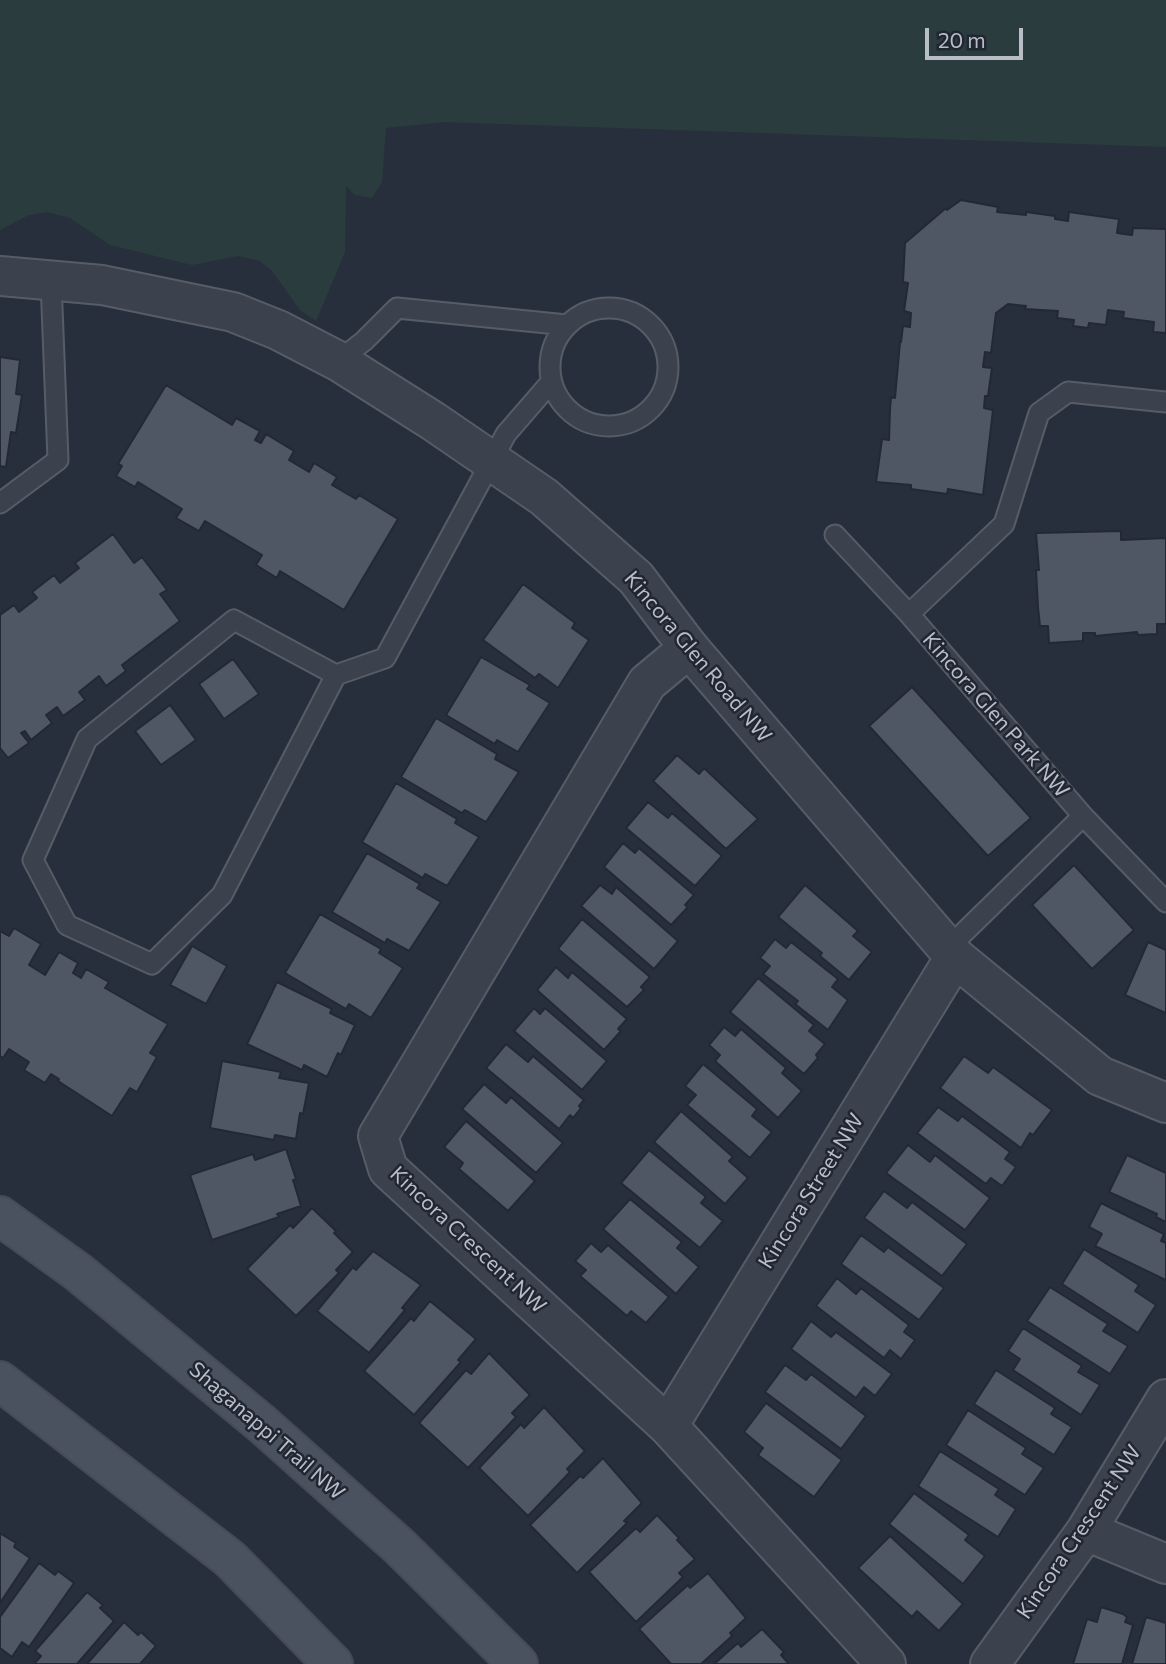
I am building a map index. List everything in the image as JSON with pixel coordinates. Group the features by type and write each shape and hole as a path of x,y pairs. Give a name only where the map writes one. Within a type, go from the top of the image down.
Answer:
{"main road":[{"name":"Shaganappi Trail NW","path":"0,1216 78,1272 262,1424 400,1547 518,1664"},
{"path":"0,1381 230,1559 333,1664"}],"street":[{"name":"Kincora Glen Road NW","path":"0,276 102,285 233,312 278,330 338,361 433,421 544,497 636,578 689,648 952,952 1100,1076 1166,1103"},
{"name":"Kincora Crescent NW","path":"689,648 647,683 378,1136 388,1170 668,1426 886,1664"},
{"name":"Kincora Street NW","path":"668,1426 952,952"},
{"name":"Kincora Crescent NW","path":"990,1664 1086,1531 1166,1399"},
{"path":"1086,1531 1166,1564"}],"lane":[{"path":"0,503 58,460 51,281"},
{"path":"338,361 364,341 397,308 567,325"},
{"path":"600,308 619,308 637,314 652,325 662,340 668,359 668,377 662,395 650,410 634,422 613,426 593,425 574,416 560,401 551,382 549,362 555,342 567,325 582,314 600,308"},
{"path":"335,675 234,620 87,739 33,860 67,925 152,964 222,895 335,675 385,658 506,434 551,382"},
{"name":"Kincora Glen Park NW","path":"909,614 1004,524 1039,413 1068,392 1166,402"},
{"name":"Kincora Glen Park NW","path":"835,535 909,614 1083,816 1166,902"},
{"name":"Kincora Glen Park NW","path":"952,952 1083,816"}],"shaded area":[{"path":"0,0 1166,0 1166,147 445,122 386,128 382,182 372,198 355,195 346,186 345,252 316,321 300,310 272,271 260,261 238,256 192,265 110,245 70,218 47,212 29,215 0,230"}],"building":[{"path":"961,200 998,207 997,212 1026,215 1026,212 1055,216 1055,219 1068,221 1069,212 1119,219 1117,233 1132,235 1133,228 1166,229 1166,333 1153,332 1154,322 1123,318 1124,312 1108,310 1106,325 1089,323 1088,328 1073,326 1074,320 1057,318 1058,311 1025,309 1026,306 1008,304 996,313 991,353 985,352 983,367 992,368 984,408 993,410 983,495 948,489 947,494 911,489 911,485 876,482 882,439 889,440 891,397 895,398 903,326 910,327 911,313 904,311 908,283 903,282 905,243 946,208 947,210"},
{"path":"0,357 20,360 16,394 22,395 16,433 11,432 6,467 0,466"},
{"path":"166,385 232,425 236,418 260,431 255,440 261,443 266,434 294,451 289,460 309,472 314,463 337,477 332,485 356,499 359,495 398,519 344,610 280,571 277,578 256,565 262,555 205,521 199,531 176,518 182,509 138,482 135,487 116,476 122,466 118,464"},
{"path":"1121,531 1121,540 1166,538 1166,624 1157,624 1157,634 1138,635 1137,632 1095,636 1095,633 1083,633 1083,641 1049,643 1048,626 1040,626 1036,533"},
{"path":"113,534 134,563 142,557 167,590 160,594 180,621 122,665 126,671 106,686 99,676 79,692 85,700 63,716 57,707 46,715 52,723 31,740 25,731 21,733 29,743 8,758 0,748 0,615 14,605 19,612 37,598 32,592 54,575 60,583 79,568 75,563"},
{"path":"523,584 575,623 572,628 589,640 558,688 539,674 535,678 483,640"},
{"path":"481,657 530,685 527,689 550,703 518,752 497,740 495,744 446,715"},
{"path":"233,659 259,694 224,719 199,684"},
{"path":"912,687 1031,818 988,856 869,726"},
{"path":"170,705 196,740 161,765 135,731"},
{"path":"436,718 497,754 495,759 519,772 486,822 465,810 462,813 401,777"},
{"path":"677,755 699,774 704,768 758,819 726,849 653,781"},
{"path":"396,783 457,819 455,823 479,837 447,886 425,874 423,878 362,842"},
{"path":"648,802 668,818 672,813 722,856 695,886 626,828"},
{"path":"623,843 635,853 639,848 694,895 685,905 688,907 671,925 604,867"},
{"path":"367,853 420,884 417,888 441,902 409,951 387,939 385,943 332,912"},
{"path":"1074,865 1134,930 1092,969 1032,905"},
{"path":"600,885 612,894 616,887 678,941 654,969 581,906"},
{"path":"805,885 858,931 853,936 872,952 849,980 820,956 822,953 778,917"},
{"path":"320,914 381,949 379,953 403,968 371,1018 349,1004 346,1009 285,973"},
{"path":"582,919 650,977 641,987 644,990 627,1007 558,949"},
{"path":"14,928 41,944 29,965 45,975 59,952 78,963 73,973 81,978 86,969 109,982 105,988 168,1024 150,1053 157,1057 137,1092 130,1088 112,1116 51,1074 45,1083 24,1070 29,1062 9,1049 3,1058 0,1056 0,931 9,936"},
{"path":"775,939 786,948 791,942 838,979 832,987 848,1000 828,1030 795,1004 798,1001 763,974 770,966 760,958"},
{"path":"1148,942 1166,950 1166,1013 1125,995"},
{"path":"192,946 227,966 206,1004 170,985"},
{"path":"556,967 568,978 572,972 627,1019 618,1029 621,1031 604,1050 537,990"},
{"path":"758,978 814,1025 809,1031 825,1044 816,1055 818,1058 804,1074 730,1012"},
{"path":"277,982 332,1009 330,1013 355,1025 327,1077 304,1065 302,1070 247,1044"},
{"path":"534,1008 540,1014 545,1008 607,1061 582,1090 514,1031"},
{"path":"724,1027 735,1036 741,1029 786,1068 782,1073 802,1091 778,1118 715,1061 720,1055 709,1045"},
{"path":"506,1044 528,1062 533,1056 584,1100 573,1118 570,1115 559,1129 486,1068"},
{"path":"964,1056 988,1073 993,1067 1052,1110 1033,1135 1030,1133 1021,1148 940,1088"},
{"path":"222,1061 281,1072 279,1078 309,1083 296,1139 275,1135 274,1140 210,1128"},
{"path":"703,1064 757,1109 752,1116 772,1132 750,1158 687,1105 696,1095 685,1086"},
{"path":"484,1084 506,1103 511,1097 563,1143 536,1173 462,1109"},
{"path":"938,1107 958,1121 962,1116 1010,1152 1005,1159 1016,1167 1002,1186 991,1178 986,1184 917,1133"},
{"path":"681,1111 733,1157 729,1161 748,1178 725,1204 654,1142"},
{"path":"466,1121 535,1181 508,1211 459,1169 463,1163 444,1147"},
{"path":"908,1145 930,1162 935,1155 990,1198 965,1230 886,1173"},
{"path":"286,1149 301,1206 277,1214 279,1217 212,1240 190,1175 253,1154 255,1160"},
{"path":"649,1150 706,1197 701,1203 723,1221 700,1248 621,1183"},
{"path":"1127,1155 1166,1173 1166,1222 1156,1217 1157,1214 1109,1192"},
{"path":"884,1191 907,1208 912,1202 967,1244 942,1276 864,1218"},
{"path":"630,1199 682,1242 677,1248 699,1267 676,1294 603,1229"},
{"path":"1101,1203 1164,1234 1161,1241 1166,1243 1166,1280 1095,1246 1102,1234 1089,1227"},
{"path":"312,1208 353,1252 336,1270 339,1273 296,1316 247,1269 290,1225 293,1228"},
{"path":"861,1235 884,1252 888,1247 944,1288 919,1320 841,1264"},
{"path":"591,1243 601,1252 608,1245 669,1297 646,1323 631,1311 627,1316 580,1276 586,1270 575,1261"},
{"path":"1084,1249 1139,1285 1135,1291 1156,1305 1138,1333 1062,1284"},
{"path":"373,1251 421,1285 402,1308 405,1310 369,1353 317,1311 353,1267 356,1270"},
{"path":"837,1278 856,1294 861,1288 909,1325 904,1332 915,1340 901,1359 890,1350 884,1358 816,1306"},
{"path":"1050,1287 1108,1324 1103,1331 1128,1346 1110,1374 1027,1321"},
{"path":"430,1301 476,1339 458,1360 461,1362 414,1415 364,1371 411,1318 414,1321"},
{"path":"811,1321 831,1337 836,1332 892,1374 875,1396 864,1387 856,1398 791,1349"},
{"path":"1023,1328 1082,1366 1078,1372 1100,1385 1081,1415 1013,1370 1020,1359 1008,1351"},
{"path":"489,1353 530,1395 512,1413 516,1417 468,1468 419,1423 466,1370 471,1374"},
{"path":"785,1365 806,1380 811,1374 866,1416 841,1449 765,1392"},
{"path":"996,1370 1055,1408 1051,1414 1072,1427 1054,1455 974,1404"},
{"path":"766,1403 842,1460 814,1497 758,1455 763,1448 744,1432"},
{"path":"544,1407 585,1451 567,1469 570,1472 528,1516 479,1468 521,1424 524,1428"},
{"path":"968,1410 1026,1448 1022,1454 1044,1468 1025,1495 946,1445"},
{"path":"940,1451 999,1489 995,1495 1016,1509 998,1537 918,1486"},
{"path":"603,1458 642,1503 624,1521 627,1523 577,1573 530,1525 580,1476 583,1478"},
{"path":"914,1493 969,1535 965,1540 985,1556 963,1584 889,1524"},
{"path":"657,1515 695,1559 679,1573 683,1577 636,1622 589,1572 636,1528 640,1532"},
{"path":"0,1533 16,1543 14,1547 30,1558 0,1603"},
{"path":"890,1536 963,1604 939,1631 917,1611 912,1617 858,1568"},
{"path":"39,1563 55,1575 58,1571 74,1583 29,1647 22,1642 12,1657 0,1648 0,1617"},
{"path":"708,1573 746,1618 730,1633 732,1636 701,1664 671,1664 639,1629 688,1585 690,1588"},
{"path":"87,1592 103,1605 100,1608 114,1621 77,1664 34,1664 41,1656 35,1651"},
{"path":"1101,1607 1123,1614 1127,1617 1125,1622 1133,1625 1122,1664 1073,1664 1087,1619 1097,1622"},
{"path":"1146,1617 1166,1623 1166,1664 1132,1664"},
{"path":"124,1622 138,1635 141,1632 156,1646 140,1664 87,1664"},
{"path":"762,1629 784,1652 781,1655 789,1664 714,1664 738,1643 741,1647"}]}
